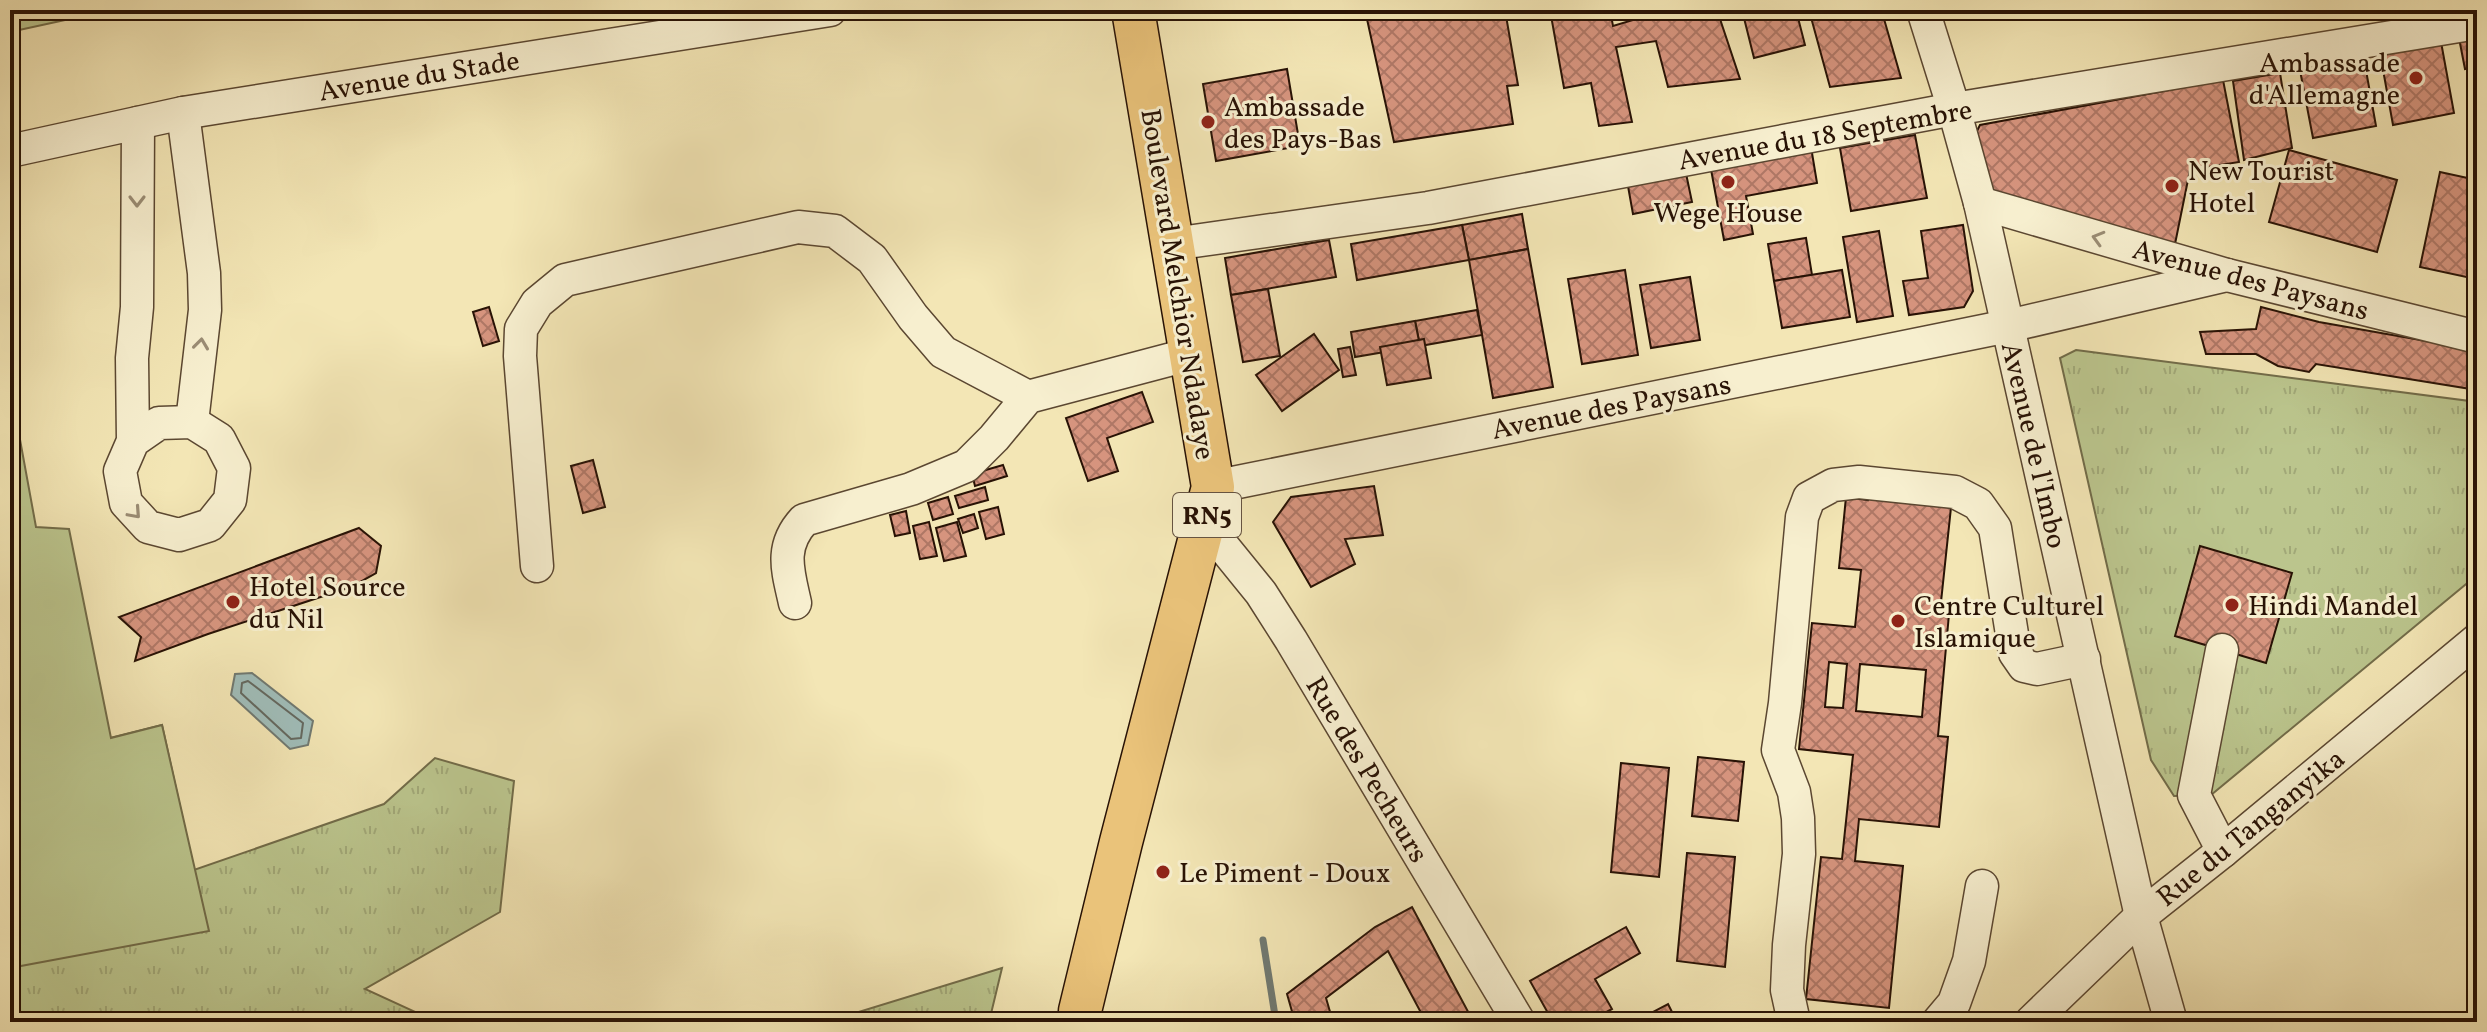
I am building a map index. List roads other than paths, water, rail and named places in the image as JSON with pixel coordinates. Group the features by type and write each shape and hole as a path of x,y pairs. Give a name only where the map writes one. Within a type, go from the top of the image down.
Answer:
{"main road":[{"name":"Boulevard Melchior Ndadaye","path":"1078,1018 1209,506 1191,354 1133,10"}],"street":[{"name":"Avenue du Stade","path":"10,151 183,113 830,10"},
{"name":"Avenue de l'Imbo","path":"1923,10 1980,203 2141,916 2171,1022"},
{"name":"Avenue du 18 Septembre","path":"1173,244 1428,208 1954,109 2477,23"},
{"path":"183,113 205,285 192,422"},
{"path":"133,441 159,423 192,422 219,439 234,468 230,500 210,525 179,535 148,527 126,503 120,471 133,441 138,123"},
{"name":"Avenue des Paysans","path":"1980,203 2227,275 2477,337"},
{"path":"537,566 520,356 521,329 537,303 565,280 798,227 835,231 872,259 913,317 943,352 1028,397"},
{"name":"Avenue des Paysans","path":"1209,506 2227,275"},
{"path":"795,603 786,561 792,532 804,520 911,489 966,466 1028,397 1191,354"},
{"path":"1794,1022 1787,990 1799,854 1798,818 1794,792 1778,750 1802,517 1809,498 1833,485 1859,482 1955,492 1978,504 1995,528 2015,653 2024,666 2037,669 2084,659"},
{"name":"Rue des Pecheurs","path":"1209,506 1515,1020"},
{"name":"Rue du Tanganyika","path":"2031,1022 2141,916 2477,640"},
{"path":"2222,650 2194,795 2223,851"},
{"path":"1938,1022 1954,1003 1969,961 1982,886"}],"water":[{"path":"252,673 313,721 308,745 290,749 231,695 235,674"}],"waterway":[{"path":"1263,940 1276,1022"}],"place":[{"name":"Ambassade d'Allemagne","path":"2416,78"},
{"name":"Ambassade des Pays-Bas","path":"1208,122"},
{"name":"Wege House","path":"1728,182"},
{"name":"New Tourist Hotel","path":"2172,186"},
{"name":"Hotel Source du Nil","path":"233,602"},
{"name":"Hindi Mandel","path":"2232,605"},
{"name":"Centre Culturel Islamique","path":"1898,621"},
{"name":"Le Piment - Doux","path":"1163,872"}]}
